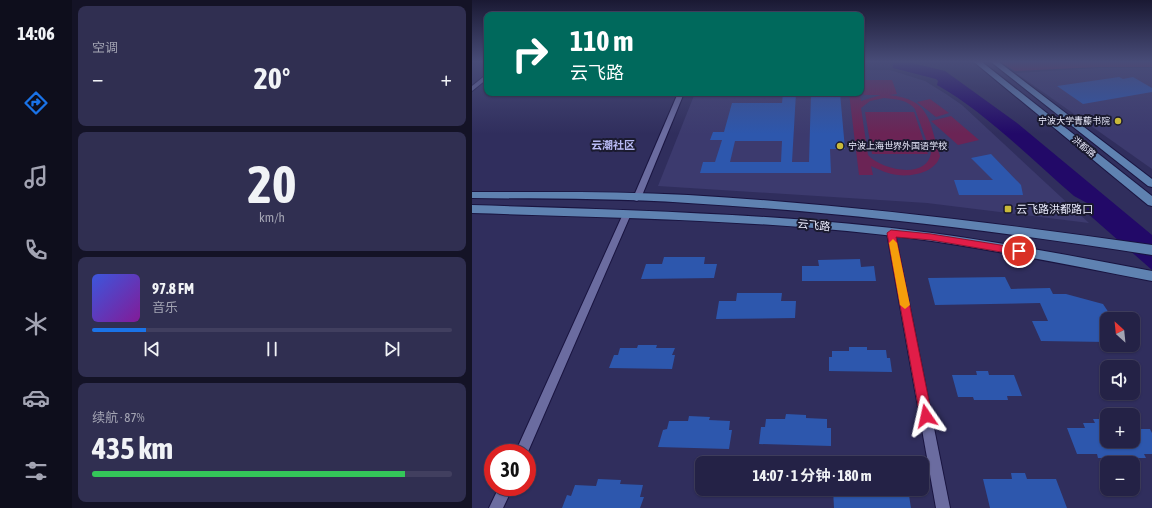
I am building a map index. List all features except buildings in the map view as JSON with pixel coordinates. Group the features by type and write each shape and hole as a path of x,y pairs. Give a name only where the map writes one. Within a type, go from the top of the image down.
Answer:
{"main road":[{"name":"洪都路","path":"1007,86 1152,202"},
{"name":"洪都路","path":"1025,86 1152,184"},
{"name":"云飞路","path":"472,195 637,198 762,205 965,223 1152,250"},
{"name":"云飞路","path":"472,209 772,221 931,237 1026,252 1147,274"}],"street":[{"path":"637,198 680,96"},
{"path":"525,444 627,214"},
{"path":"891,233 943,508"},
{"path":"496,508 502,496"}],"shaded area":[{"name":"宁波上海世界外国语学校","path":"864,86 933,86 962,105 1089,223 927,203 658,186 694,96 864,96"},
{"path":"864,86 894,86 897,94 889,95 903,97 913,101 921,107 926,114 940,156 938,161 929,170 916,174 904,175 887,173 871,166 873,175 859,175 849,96 860,96 861,101 881,95 864,95","holes":["884,98 905,102 915,109 931,153 928,161 921,167 903,170 893,168 883,165 868,155 861,108 870,101"]},
{"path":"938,86 965,86 1017,123 1152,235 1152,270 1086,212 1087,203 1074,196 990,122 955,96"},
{"name":"宁波大学青藤书院","path":"1034,86 1152,86 1152,169"},
{"path":"930,99 949,113 936,117 917,102"},
{"path":"865,112 914,112 928,154 872,154"},
{"path":"951,116 979,140 958,145 931,121"}],"slow traffic":[{"path":"893,243 905,305"}],"place":[{"name":"宁波大学青藤书院","path":"1118,121"},
{"name":"宁波上海世界外国语学校","path":"840,146"},
{"name":"云飞路洪都路口","path":"1008,209"}],"district":[{"name":"云潮社区","path":"613,145"}],"route":[{"path":"926,416 891,233 931,237 1019,251"}]}
